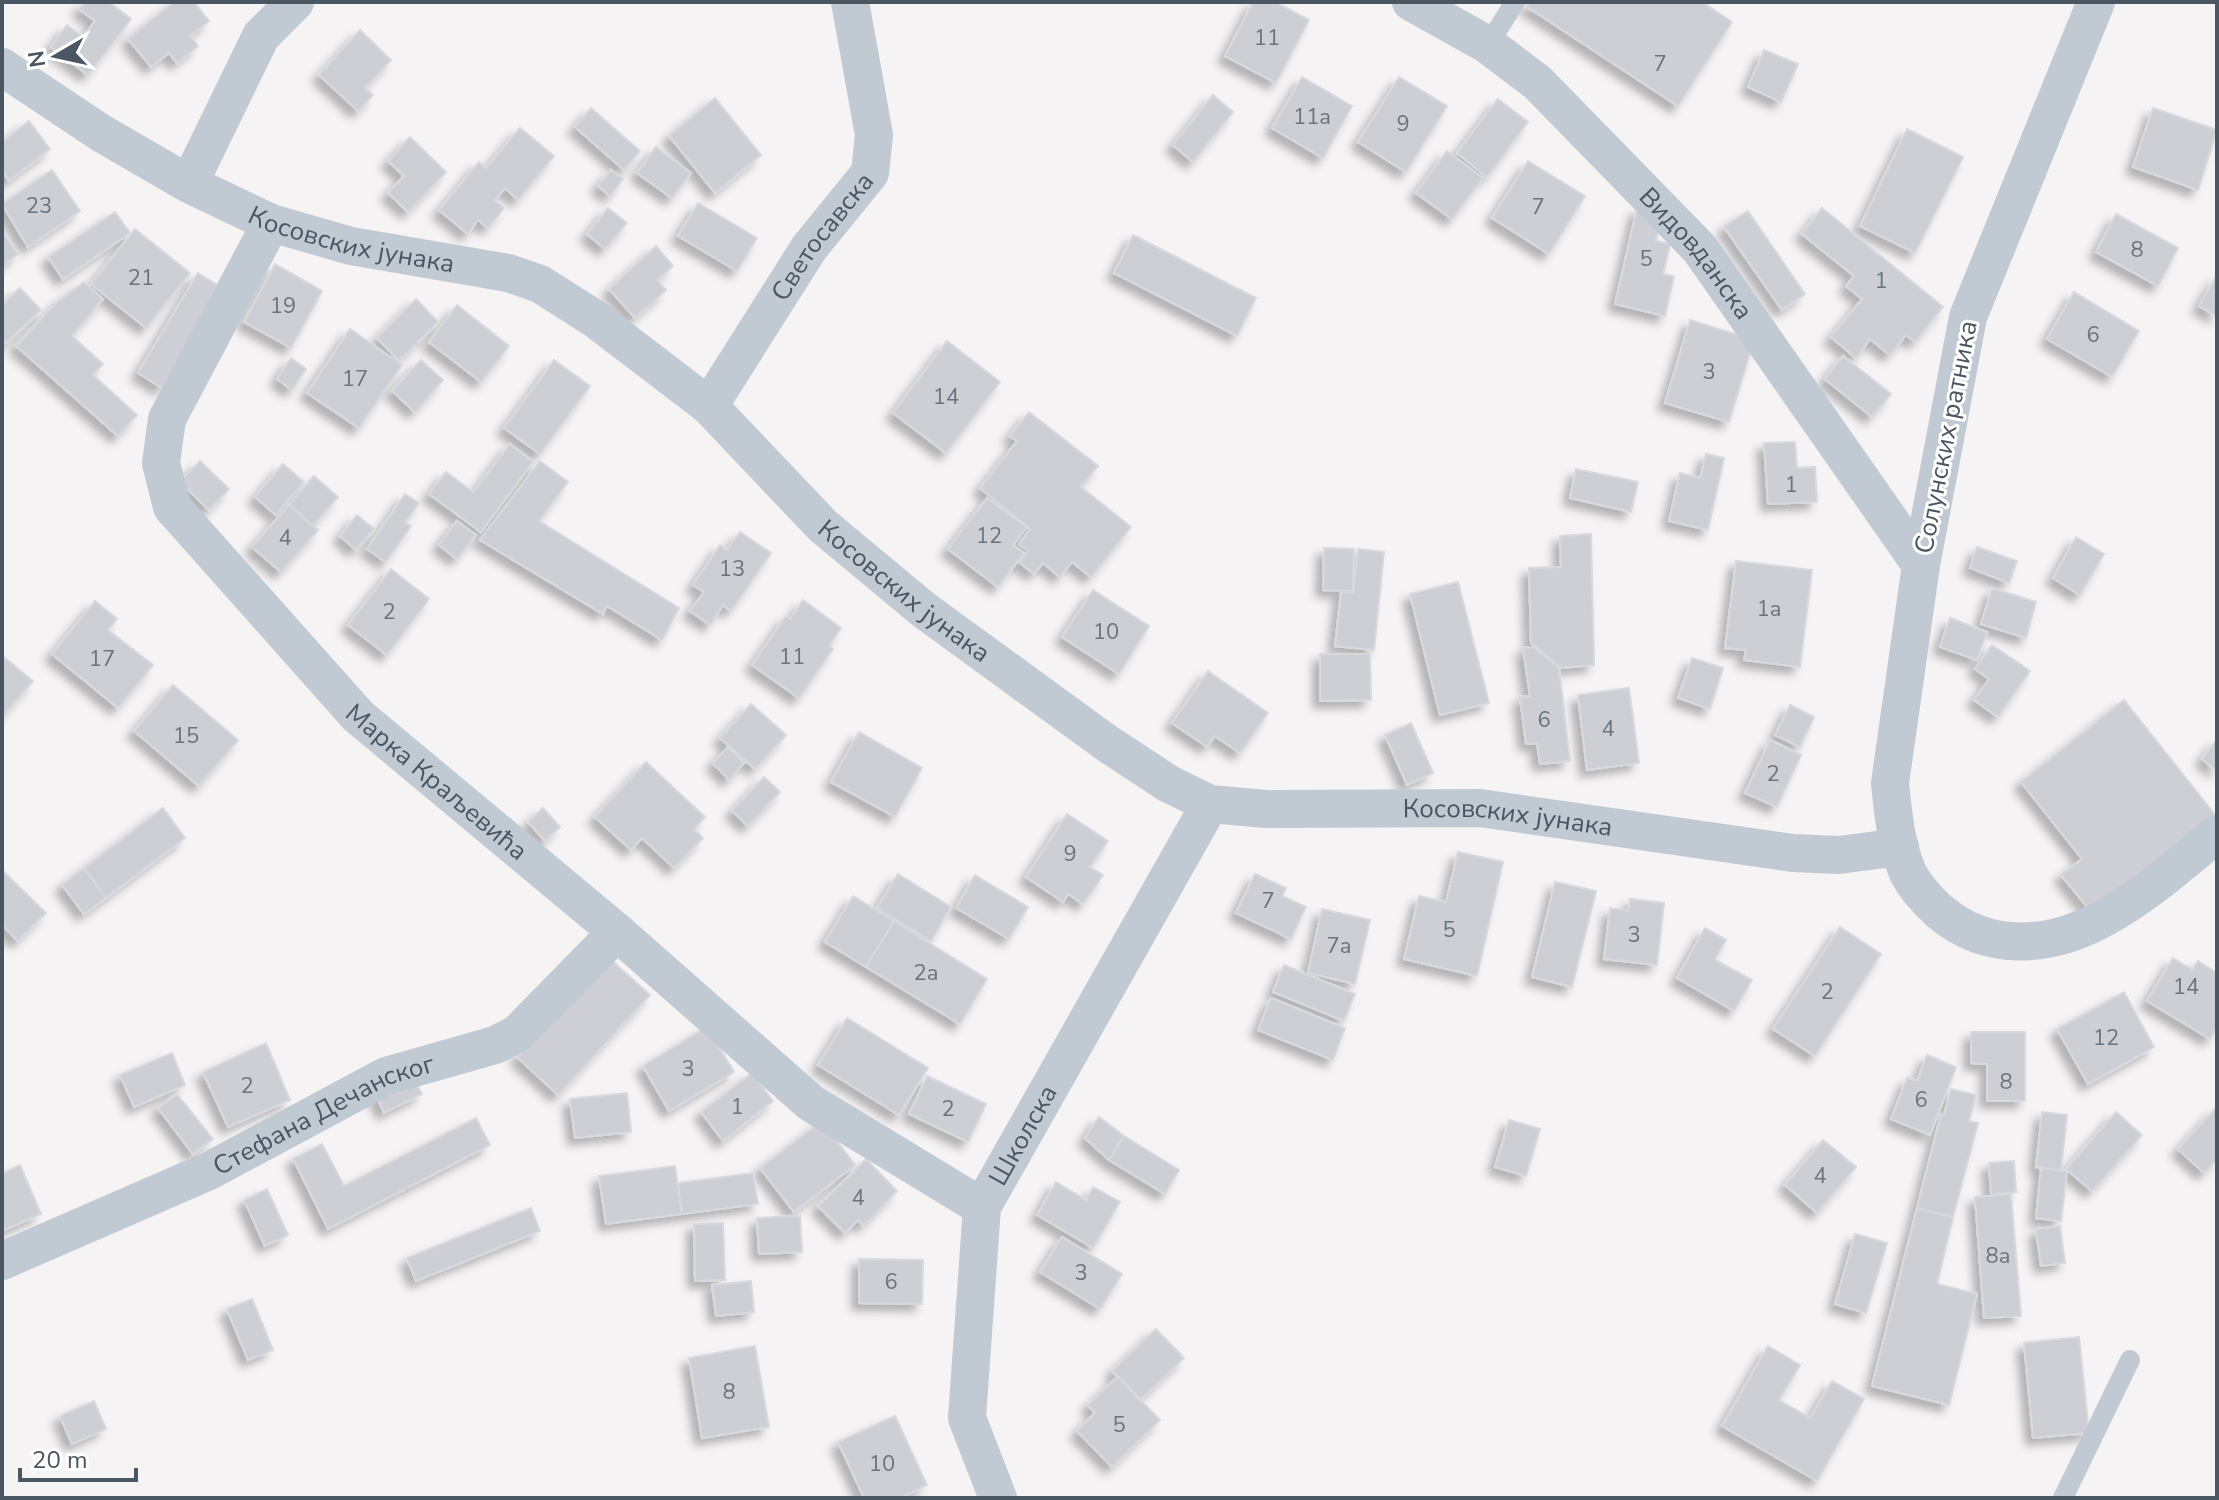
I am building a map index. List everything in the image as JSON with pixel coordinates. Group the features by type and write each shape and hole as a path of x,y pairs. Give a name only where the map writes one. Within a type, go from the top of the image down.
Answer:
{"street":[{"path":"189,184 261,36 295,2"},
{"name":"Светосавска","path":"709,406 809,248 870,173 874,135 850,2"},
{"name":"Видовданска","path":"1411,2 1488,45 1538,83 1700,249 1921,565"},
{"name":"Солунских ратника","path":"2096,2 1968,317 1921,565 1890,783 1900,847 1909,875 1927,901 1954,924 1984,938 2018,944 2061,938 2105,918 2155,884 2217,834"},
{"name":"Косовских јунака","path":"2,67 101,133 189,184 271,223 351,246 508,273 540,284 595,319 709,406 823,526 924,610 1108,744 1169,784 1210,804 1266,809 1480,808 1793,853 1839,855 1900,847"},
{"name":"Марка Краљевића","path":"271,223 167,419 161,463 172,507 358,716 617,932 811,1103 982,1207"},
{"name":"Школска","path":"998,1498 967,1418 982,1207 1210,804"},
{"name":"Стефана Дечанског","path":"2,1261 209,1171 386,1076 495,1045 517,1034 617,932"}],"lane":[{"path":"1488,45 1515,2"},
{"path":"2063,1498 2130,1360"}],"building":[{"path":"85,2 109,2 131,19 88,75 51,47 67,25 83,37 95,21 79,9"},
{"path":"174,2 194,2 209,21 190,36 198,46 177,63 169,53 151,67 128,39"},
{"path":"1253,2 1275,2 1309,20 1276,83 1225,56"},
{"path":"1529,2 1702,2 1732,22 1678,106 1526,6"},
{"path":"360,30 391,60 365,88 373,95 358,111 319,75"},
{"path":"1764,50 1798,64 1781,102 1748,87"},
{"path":"1302,77 1352,106 1323,158 1272,128"},
{"path":"1399,77 1447,106 1406,172 1358,142"},
{"path":"1213,95 1233,112 1193,162 1173,145"},
{"path":"715,98 761,155 715,193 669,136"},
{"path":"1498,99 1528,122 1487,177 1457,153"},
{"path":"591,108 640,151 624,170 575,127"},
{"path":"2153,108 2217,130 2198,190 2133,167"},
{"path":"29,121 50,149 9,181 2,171 2,142"},
{"path":"520,128 554,156 518,200 505,188 495,200 504,208 488,228 478,220 468,234 439,210 479,162 486,168"},
{"path":"1907,129 1963,157 1915,253 1860,226"},
{"path":"410,137 446,172 408,212 388,193 404,176 388,161"},
{"path":"656,147 691,173 672,198 637,173"},
{"path":"1447,151 1483,178 1452,219 1416,193"},
{"path":"1528,161 1585,196 1549,254 1492,218"},
{"path":"52,170 80,211 28,247 2,204"},
{"path":"611,170 623,179 610,196 598,186"},
{"path":"698,203 757,238 737,271 678,236"},
{"path":"608,208 627,223 605,249 587,234"},
{"path":"1637,208 1662,214 1656,241 1670,244 1663,274 1674,276 1665,316 1615,304"},
{"path":"1822,208 1943,307 1915,342 1906,335 1890,355 1870,339 1856,358 1831,337 1862,299 1846,286 1854,276 1802,234"},
{"path":"1748,211 1805,294 1782,310 1724,227"},
{"path":"115,212 130,233 63,279 48,257"},
{"path":"2116,214 2178,248 2158,286 2096,252"},
{"path":"135,229 190,273 146,328 91,284"},
{"path":"2,231 18,254 2,266"},
{"path":"1133,235 1256,298 1237,336 1114,273"},
{"path":"656,246 673,266 657,280 666,290 635,318 609,289"},
{"path":"275,264 322,291 291,348 244,322"},
{"path":"198,273 222,288 162,388 138,373"},
{"path":"2217,275 2217,316 2199,306"},
{"path":"84,282 103,299 72,336 103,364 93,375 137,415 118,436 16,346 57,302"},
{"path":"20,288 41,310 6,343 2,339 2,305"},
{"path":"2074,292 2139,331 2112,377 2047,339"},
{"path":"416,299 438,322 399,361 377,338"},
{"path":"457,305 509,346 481,382 429,342"},
{"path":"1690,320 1754,340 1729,422 1665,403"},
{"path":"350,329 402,365 359,428 307,393"},
{"path":"947,341 1000,382 946,453 893,413"},
{"path":"1843,356 1891,394 1872,417 1825,379"},
{"path":"291,358 306,369 292,390 277,379"},
{"path":"421,360 443,380 415,412 392,391"},
{"path":"554,360 590,386 540,454 504,428"},
{"path":"1029,412 1098,466 1081,487 1131,527 1091,577 1072,562 1060,577 1043,563 1034,574 1019,562 1028,551 1019,544 1030,529 980,488 1017,441 1010,436"},
{"path":"1795,442 1797,468 1815,467 1817,502 1768,504 1764,443"},
{"path":"510,444 533,462 481,532 429,494 446,472 473,492"},
{"path":"1706,454 1724,458 1708,530 1669,521 1680,473 1700,478"},
{"path":"200,461 229,489 209,510 180,482"},
{"path":"540,461 568,482 539,521 679,608 662,640 607,606 603,614 480,540"},
{"path":"283,464 304,482 276,515 255,497"},
{"path":"1576,469 1638,482 1631,512 1570,498"},
{"path":"314,476 338,497 313,526 289,505"},
{"path":"405,494 419,503 405,523 411,526 386,562 367,549"},
{"path":"987,498 1027,527 1013,545 1024,553 998,587 948,549"},
{"path":"289,505 318,530 281,572 252,547"},
{"path":"357,515 374,529 356,550 340,536"},
{"path":"457,521 476,535 457,559 439,545"},
{"path":"740,532 771,553 731,611 723,605 710,625 690,611 704,592 693,585 720,545 727,550"},
{"path":"1591,534 1594,665 1561,668 1531,643 1529,568 1561,567 1560,536"},
{"path":"2076,537 2104,554 2080,595 2053,578"},
{"path":"1977,547 2017,561 2009,583 1970,568"},
{"path":"1324,548 1354,549 1353,591 1323,590"},
{"path":"1358,549 1384,552 1374,650 1335,646 1341,592 1353,593"},
{"path":"1736,561 1812,570 1800,667 1744,660 1746,650 1725,648"},
{"path":"391,569 429,599 387,655 348,625"},
{"path":"1458,582 1489,703 1440,715 1410,594"},
{"path":"1992,588 2036,602 2026,638 1981,624"},
{"path":"1093,590 1149,626 1119,674 1062,637"},
{"path":"803,600 841,628 829,646 833,649 799,698 752,665 786,616 790,619"},
{"path":"95,601 117,619 108,630 153,665 118,708 52,654"},
{"path":"1950,618 1987,632 1977,660 1940,647"},
{"path":"1992,645 2030,671 1998,717 1974,700 1989,679 1975,669"},
{"path":"1534,647 1559,668 1570,761 1540,764 1537,743 1526,744 1520,697 1530,696 1523,648"},
{"path":"1320,654 1370,654 1371,700 1320,701"},
{"path":"5,658 33,681 2,717 2,662"},
{"path":"1692,658 1723,668 1710,709 1678,698"},
{"path":"1208,671 1268,713 1240,753 1215,736 1207,747 1172,723"},
{"path":"173,685 238,740 199,786 134,731"},
{"path":"1629,688 1639,763 1587,770 1578,695"},
{"path":"2124,700 2216,816 2093,914 2061,875 2082,859 2021,782"},
{"path":"751,704 786,735 755,769 720,738"},
{"path":"1790,705 1814,717 1800,747 1775,735"},
{"path":"1411,723 1433,773 1407,785 1385,735"},
{"path":"859,732 922,768 895,817 831,782"},
{"path":"2217,739 2217,771 2202,759"},
{"path":"1770,740 1801,755 1777,807 1745,793"},
{"path":"728,747 744,763 729,780 713,763"},
{"path":"646,762 705,817 694,829 703,838 674,868 642,838 631,850 595,817"},
{"path":"764,777 780,792 748,826 732,811"},
{"path":"163,808 185,838 106,898 84,868"},
{"path":"543,808 560,827 545,841 528,822"},
{"path":"1067,814 1108,841 1090,867 1103,875 1083,904 1068,894 1063,902 1026,877"},
{"path":"1458,852 1503,862 1477,976 1404,959 1419,896 1446,902"},
{"path":"84,868 106,898 84,914 62,885"},
{"path":"2,870 46,913 18,941 2,925"},
{"path":"898,874 951,907 931,941 877,908"},
{"path":"1255,874 1286,888 1282,896 1306,907 1291,939 1236,913"},
{"path":"975,875 1028,907 1009,939 956,908"},
{"path":"1555,882 1596,891 1572,987 1532,977"},
{"path":"853,896 894,921 866,967 825,942"},
{"path":"1630,899 1664,903 1657,965 1604,959 1610,908 1629,911"},
{"path":"1322,909 1370,920 1355,984 1308,973"},
{"path":"894,921 987,979 960,1024 866,967"},
{"path":"1840,927 1881,954 1815,1056 1773,1029"},
{"path":"1705,928 1726,940 1715,960 1752,980 1734,1011 1677,978"},
{"path":"608,957 650,995 558,1095 517,1057"},
{"path":"2173,958 2192,970 2198,961 2217,973 2217,1028 2210,1039 2147,1001"},
{"path":"1284,965 1355,994 1344,1021 1273,992"},
{"path":"2124,992 2154,1047 2088,1084 2057,1029"},
{"path":"1271,998 1345,1028 1333,1060 1258,1030"},
{"path":"847,1018 928,1068 899,1115 818,1065"},
{"path":"707,1027 734,1072 669,1111 643,1066"},
{"path":"1971,1032 2025,1032 2025,1101 1987,1101 1987,1064 1971,1063"},
{"path":"266,1043 290,1100 228,1127 203,1072"},
{"path":"172,1053 185,1085 134,1107 120,1075"},
{"path":"1927,1055 1956,1067 1930,1135 1891,1119 1907,1078 1917,1081"},
{"path":"752,1073 773,1101 723,1141 701,1112"},
{"path":"412,1075 422,1094 384,1113 375,1093"},
{"path":"927,1076 986,1104 968,1142 909,1114"},
{"path":"1951,1089 1976,1095 1969,1121 1978,1123 1953,1217 1917,1208 1941,1114 1944,1115"},
{"path":"627,1093 631,1132 575,1138 570,1099"},
{"path":"177,1094 213,1139 193,1154 158,1108"},
{"path":"2217,1107 2217,1159 2204,1173 2178,1149"},
{"path":"2042,1112 2067,1115 2061,1170 2036,1167"},
{"path":"2116,1112 2142,1135 2092,1191 2066,1169"},
{"path":"1099,1117 1124,1136 1109,1160 1085,1138"},
{"path":"476,1118 490,1145 328,1229 293,1159 322,1144 344,1186"},
{"path":"1509,1120 1540,1129 1526,1176 1495,1167"},
{"path":"822,1121 855,1165 794,1212 760,1168"},
{"path":"1124,1136 1179,1170 1165,1194 1109,1160"},
{"path":"1823,1140 1856,1167 1817,1213 1785,1185"},
{"path":"866,1159 897,1191 863,1226 858,1220 845,1233 818,1206"},
{"path":"2014,1161 2016,1192 1991,1194 1989,1163"},
{"path":"20,1165 41,1214 2,1231 2,1174"},
{"path":"675,1166 682,1214 606,1224 599,1176"},
{"path":"2041,1168 2067,1171 2061,1221 2036,1218"},
{"path":"753,1173 758,1204 682,1214 678,1183"},
{"path":"1056,1182 1086,1200 1093,1187 1120,1202 1093,1248 1037,1215"},
{"path":"267,1189 288,1235 265,1246 244,1200"},
{"path":"2011,1194 2021,1316 1984,1318 1975,1197"},
{"path":"531,1208 540,1231 416,1281 407,1258"},
{"path":"1917,1208 1953,1217 1937,1284 1977,1294 1949,1405 1872,1386"},
{"path":"800,1216 802,1252 759,1254 757,1218"},
{"path":"723,1223 725,1280 695,1281 694,1224"},
{"path":"2060,1226 2065,1263 2041,1266 2036,1229"},
{"path":"1855,1234 1887,1243 1866,1313 1835,1304"},
{"path":"1062,1237 1122,1274 1100,1309 1040,1272"},
{"path":"859,1259 923,1260 922,1304 859,1303"},
{"path":"751,1281 754,1312 716,1316 712,1285"},
{"path":"252,1299 273,1350 248,1360 227,1309"},
{"path":"1156,1329 1184,1358 1140,1400 1112,1371"},
{"path":"2079,1337 2089,1433 2033,1438 2024,1343"},
{"path":"755,1346 769,1427 702,1438 689,1358"},
{"path":"1768,1346 1800,1365 1779,1400 1810,1418 1832,1381 1864,1399 1817,1481 1722,1426"},
{"path":"1118,1376 1160,1420 1112,1467 1077,1431 1095,1413 1088,1405"},
{"path":"94,1401 106,1429 72,1444 60,1416"},
{"path":"895,1416 927,1485 900,1498 864,1498 838,1442"}]}
